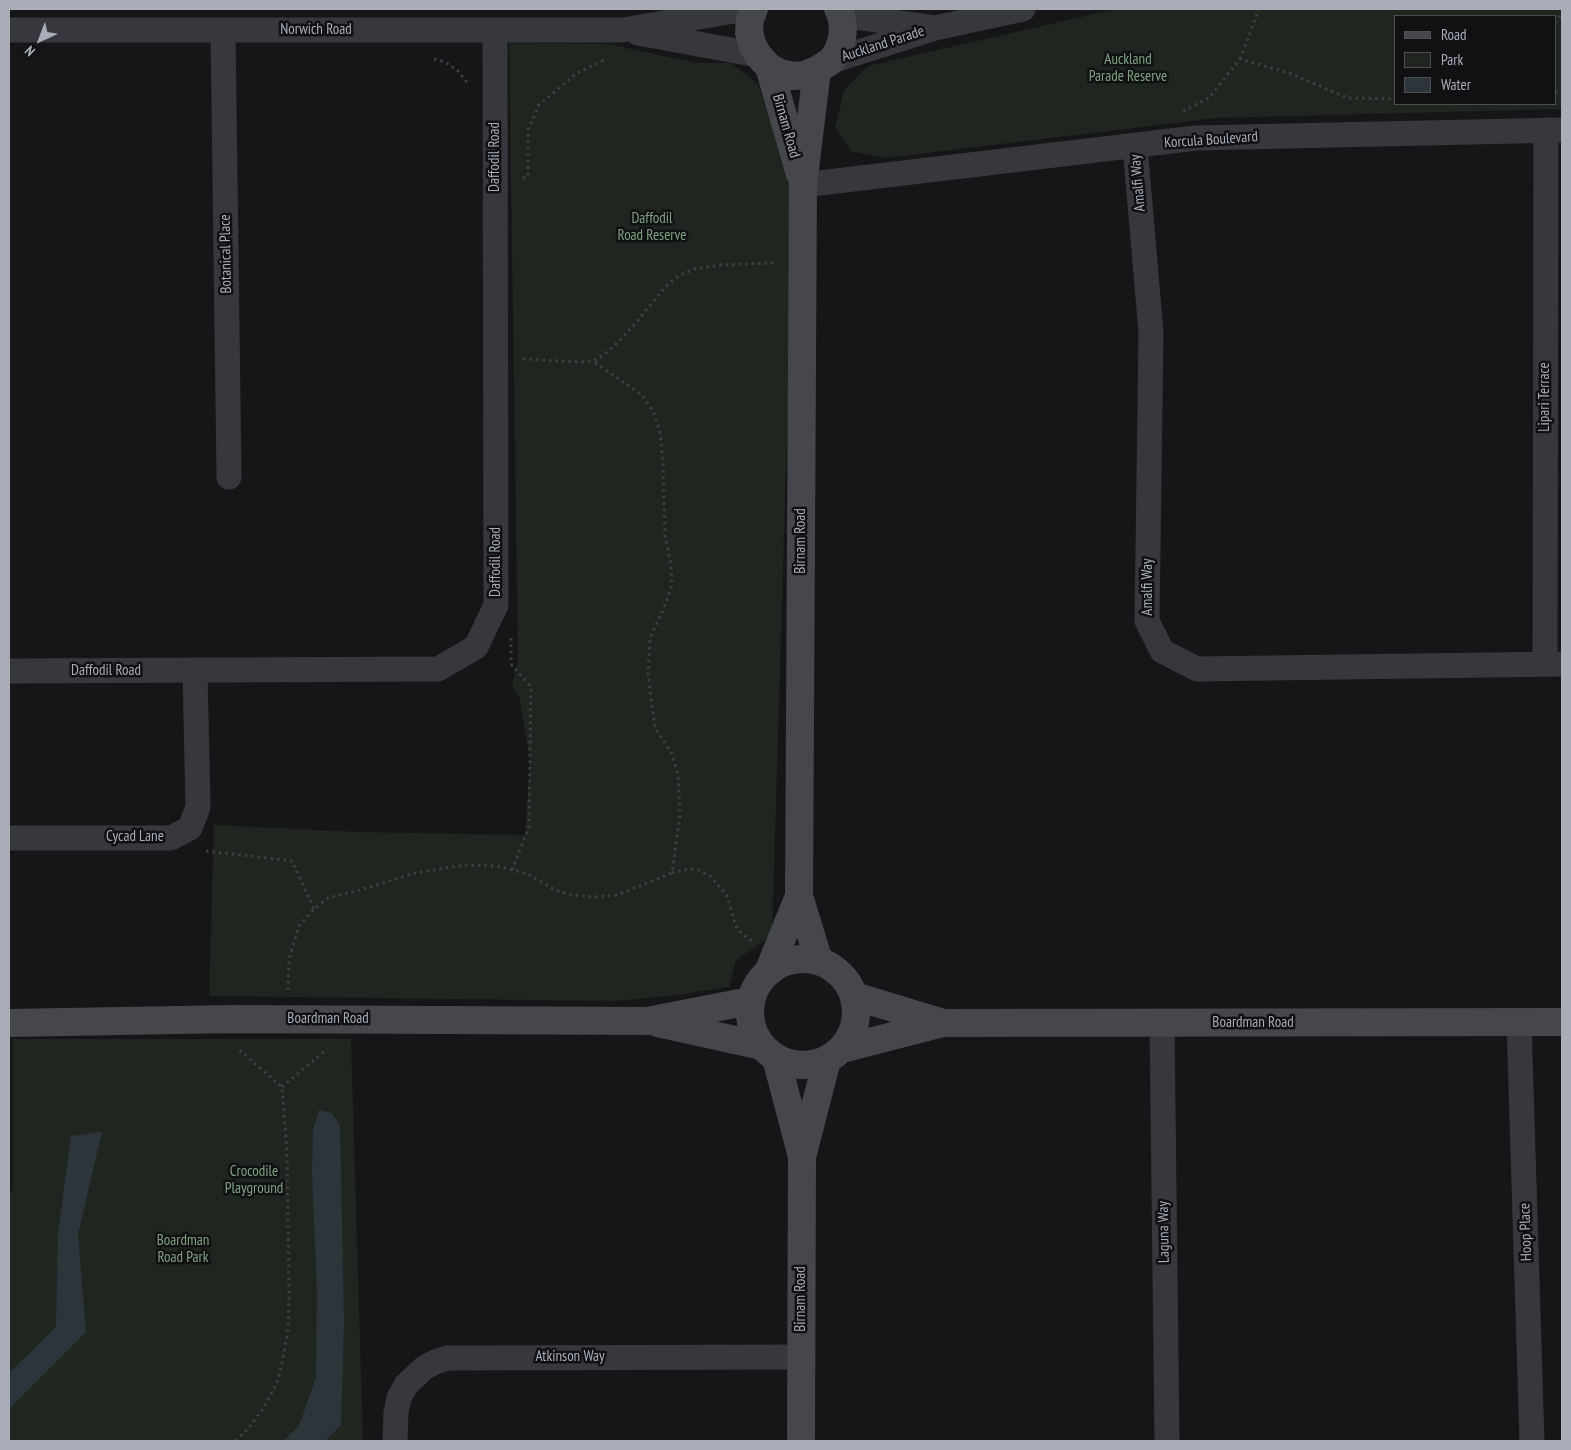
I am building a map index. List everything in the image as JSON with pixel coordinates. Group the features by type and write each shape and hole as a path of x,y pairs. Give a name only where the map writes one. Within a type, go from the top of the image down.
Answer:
{"street":[{"name":"Norwich Road","path":"9,30 623,30 746,9"},
{"name":"Birnam Road","path":"754,9 750,19 749,32 752,44 764,61 803,186"},
{"name":"Auckland Parade","path":"824,66 935,28 1023,9"},
{"name":"Birnam Road","path":"764,61 780,72 793,76 806,75 824,66 838,51 842,39 843,27 839,12"},
{"name":"Auckland Parade","path":"839,12 935,28"},
{"name":"Botanical Place","path":"223,30 229,478"},
{"name":"Daffodil Road","path":"9,671 438,669 476,647 496,605 495,30"},
{"name":"Norwich Road","path":"623,30 764,61"},
{"name":"Birnam Road","path":"819,961 799,896 803,186 824,66"},
{"name":"Korcula Boulevard","path":"803,186 1196,138 1554,130"},
{"name":"Lipari Terrace","path":"1554,130 1554,664"},
{"name":"Amalfi Way","path":"1135,146 1151,332 1147,621 1162,651 1197,669 1554,664"},
{"name":"Cycad Lane","path":"9,838 171,838 190,828 198,807 194,671"},
{"name":"Birnam Road","path":"769,970 799,896"},
{"path":"769,1052 755,1036 751,1025 750,1001 757,984 769,970 785,962 802,958 819,961 834,969 847,981 854,996 855,1024 850,1037 835,1054"},
{"name":"Boardman Road","path":"854,996 943,1023"},
{"name":"Boardman Road","path":"9,1023 234,1019 647,1020 750,1001"},
{"name":"Boardman Road","path":"647,1020 769,1052 793,1064 811,1065 835,1054 943,1023 1562,1022"},
{"name":"Laguna Way","path":"1162,1023 1167,1441"},
{"name":"Hoop Place","path":"1519,1023 1532,1441"},
{"name":"Birnam Road","path":"769,1052 802,1157"},
{"name":"Birnam Road","path":"801,1441 802,1157 835,1054"},
{"name":"Atkinson Way","path":"395,1441 396,1412 399,1398 406,1385 424,1368 448,1358 800,1357"}],"path":[{"path":"1177,115 1209,98 1240,59 1258,9"},
{"path":"519,178 528,177 528,130 539,106 577,73 609,58"},
{"path":"1240,59 1289,73 1348,98 1394,98"},
{"path":"521,358 580,362 593,361 614,346 666,286 680,275 694,269 721,265 803,262"},
{"path":"593,361 642,395 653,411 660,432 665,537 671,564 672,585 650,638 648,673 655,728 671,752 678,774 680,815 672,873"},
{"path":"182,831 200,850 292,861 314,909"},
{"path":"288,997 288,959 298,926 314,909 328,898 415,873 464,866 498,866 528,874 555,890 572,895 594,897 617,895 672,873 689,869 700,870 710,876 726,894 736,926 741,933 754,942"},
{"path":"234,1019 234,1046 282,1087 287,1151 289,1300 288,1330 277,1383 262,1410 236,1441"},
{"path":"282,1087 332,1045 333,1020"}],"green space":[{"name":"Auckland Parade Reserve","path":"1116,9 1562,9 1562,109 1216,118 885,158 851,151 835,128 844,90 868,66"},
{"name":"Daffodil Road Reserve","path":"509,43 608,44 697,63 731,63 758,84 789,178 793,238 772,936 736,960 729,987 677,995 616,1001 209,996 214,825 360,832 525,835 530,761 519,696 512,686 518,661"},
{"name":"Boardman Road Park","path":"13,1039 351,1039 363,1441 9,1441 9,1194 13,1189"}],"water":[{"path":"319,1110 332,1113 340,1126 344,1323 341,1425 325,1441 283,1441 299,1426 316,1377 317,1292 312,1172 313,1130"},
{"path":"102,1132 78,1234 86,1332 9,1409 9,1373 56,1327 58,1233 71,1136"}],"park label":[{"name":"Crocodile Playground","path":"254,1180"}]}
